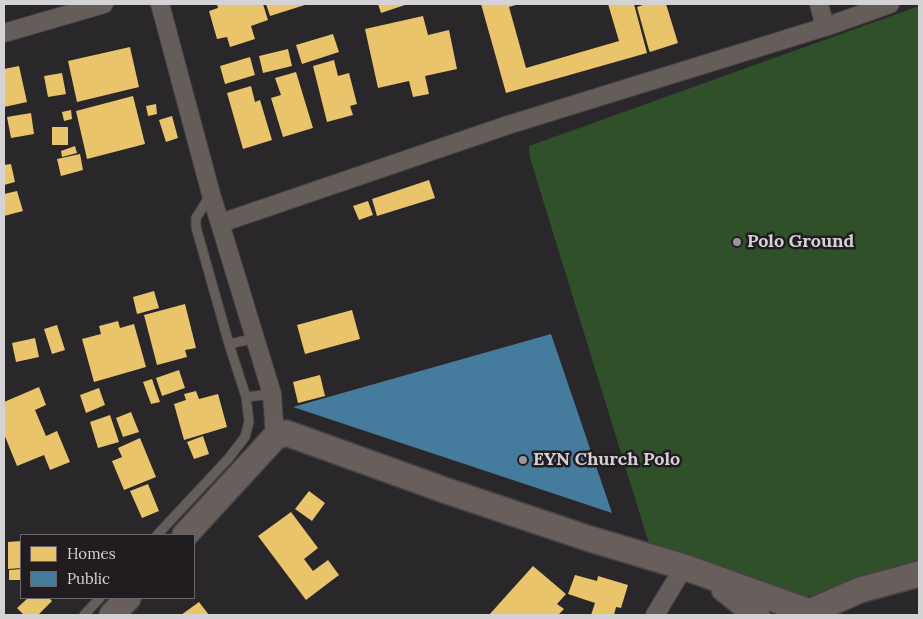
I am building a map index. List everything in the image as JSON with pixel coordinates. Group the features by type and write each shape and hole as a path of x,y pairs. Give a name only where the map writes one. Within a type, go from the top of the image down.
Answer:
{"street":[{"path":"4,33 104,4"},
{"path":"160,4 211,194 272,394 275,437"},
{"path":"819,4 825,27"},
{"path":"221,223 508,125 825,27 890,4"},
{"path":"186,534 275,437 286,433 456,494 590,539 684,567 808,614 860,590 919,574"},
{"path":"655,615 684,567"},
{"path":"708,576 757,615"},
{"path":"112,615 127,599"}],"lane":[{"path":"158,534 228,459 245,437 249,422 246,397 196,227 196,218 211,194"},
{"path":"229,344 256,338"},
{"path":"246,397 272,394"},
{"path":"84,615 99,599"}],"green space":[{"name":"Polo Ground","path":"919,6 919,578 853,595 761,597 654,560 530,158 529,146"}],"building: Homes":[{"path":"217,4 263,4 268,20 251,26 255,39 230,47 227,37 217,39 209,11 218,8"},
{"path":"266,4 308,4 270,16"},
{"path":"378,4 408,4 381,13"},
{"path":"481,4 519,4 509,7 526,68 619,41 608,4 634,4 647,53 506,93"},
{"path":"646,4 666,4 678,43 650,52 637,7"},
{"path":"423,16 428,35 449,30 457,69 425,76 429,94 413,97 409,81 378,88 365,29"},
{"path":"333,34 339,52 302,64 296,45"},
{"path":"130,47 139,87 77,102 68,61"},
{"path":"288,49 292,66 263,73 259,56"},
{"path":"250,57 255,75 225,84 220,66"},
{"path":"334,60 338,76 349,73 357,104 350,106 353,115 327,122 313,66"},
{"path":"19,66 27,102 4,107 4,69"},
{"path":"296,72 313,128 283,137 271,98 281,95 275,78"},
{"path":"62,73 66,94 48,97 44,76"},
{"path":"251,86 255,102 260,100 272,140 243,149 227,93"},
{"path":"133,96 145,144 87,159 76,111"},
{"path":"156,104 157,114 148,116 146,106"},
{"path":"71,110 72,119 64,121 62,112"},
{"path":"31,113 34,134 11,138 7,117"},
{"path":"172,116 178,138 166,142 159,120"},
{"path":"52,127 68,127 68,145 52,145"},
{"path":"75,146 77,153 62,157 61,151"},
{"path":"80,154 83,170 61,176 57,159"},
{"path":"11,164 15,182 4,185 4,165"},
{"path":"429,180 435,198 377,216 372,199"},
{"path":"17,191 23,211 4,216 4,194"},
{"path":"368,201 373,215 359,220 353,206"},
{"path":"154,291 159,308 137,314 133,297"},
{"path":"185,304 196,348 185,350 187,357 157,365 144,315"},
{"path":"352,310 360,339 305,354 297,325"},
{"path":"118,321 120,328 134,324 146,367 94,382 82,339 101,334 99,326"},
{"path":"57,325 65,350 52,354 44,329"},
{"path":"35,338 39,357 16,362 12,343"},
{"path":"549,348 585,448 534,466 499,366"},
{"path":"495,359 531,466 509,474 484,402 471,407 459,371"},
{"path":"448,369 453,392 434,397 429,373"},
{"path":"179,370 185,388 162,396 156,378"},
{"path":"428,374 432,395 408,401 409,407 421,404 426,425 391,433 380,385"},
{"path":"320,375 325,396 298,403 293,382"},
{"path":"152,379 160,402 151,404 143,382"},
{"path":"378,386 383,406 358,412 353,391"},
{"path":"39,387 46,405 35,410 46,436 57,431 70,462 50,470 44,455 17,466 4,434 4,402"},
{"path":"99,388 105,405 86,413 80,395"},
{"path":"196,391 199,399 218,394 227,427 184,440 174,404 186,400 184,394"},
{"path":"337,395 351,395 350,415 326,414 326,401 337,401"},
{"path":"131,412 139,432 123,437 116,418"},
{"path":"110,415 119,442 98,448 90,422"},
{"path":"446,435 478,447 472,464 440,452"},
{"path":"203,436 209,454 194,459 187,442"},
{"path":"140,438 156,477 124,490 112,461 122,457 118,448"},
{"path":"535,470 570,482 565,495 530,483"},
{"path":"148,484 159,511 142,518 130,491"},
{"path":"309,491 325,503 312,521 295,509"},
{"path":"291,512 318,548 304,559 313,571 328,560 339,575 306,600 258,536"},
{"path":"20,541 20,568 8,569 8,542"},
{"path":"533,566 566,594 557,604 564,609 558,615 489,615"},
{"path":"20,569 20,580 9,580 9,570"},
{"path":"575,575 597,581 598,576 628,585 621,608 616,607 614,615 591,615 595,603 568,594"},
{"path":"27,599 50,599 52,601 38,615 24,615 17,608"},
{"path":"199,602 209,615 181,615"}],"building: Public":[{"name":"EYN Church Polo","path":"551,334 612,513 293,407"}],"place":[{"name":"Polo Ground","path":"737,242"},
{"name":"EYN Church Polo","path":"523,460"}]}
